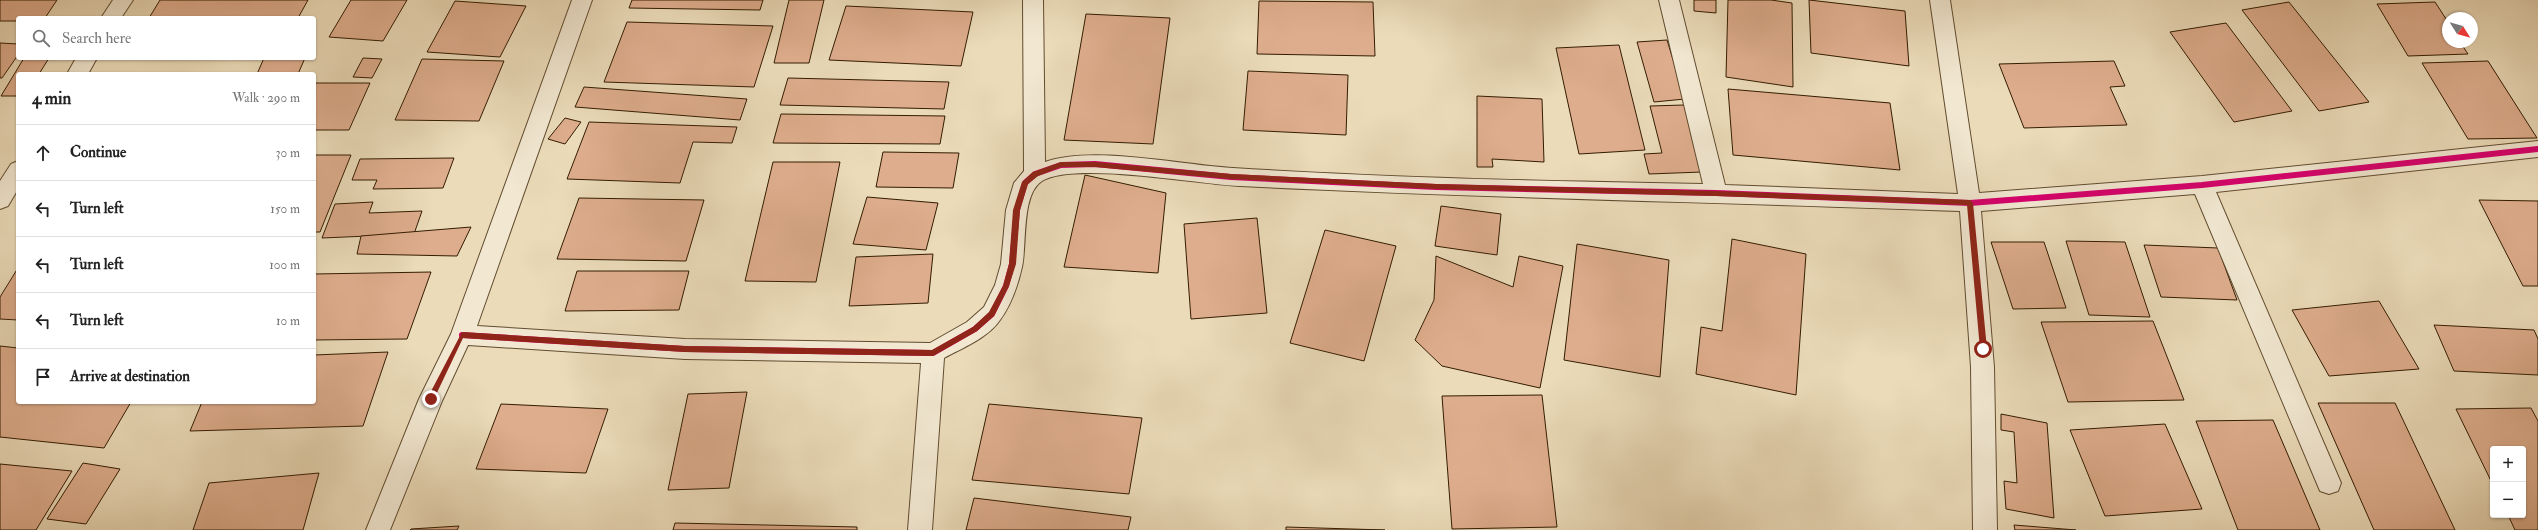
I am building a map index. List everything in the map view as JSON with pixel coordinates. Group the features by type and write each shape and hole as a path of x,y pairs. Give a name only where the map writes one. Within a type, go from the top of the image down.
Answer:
{"street":[{"path":"112,16 123,0"},
{"path":"378,530 431,399 462,335 582,0"},
{"path":"1033,0 1036,174"},
{"path":"1669,0 1716,193"},
{"path":"1940,0 1970,203 1983,349 1986,458 1985,530"},
{"path":"78,72 86,60"},
{"path":"462,335 685,349 933,353 975,329 992,314 1006,286 1012,264 1017,210 1025,182 1036,174 1061,164 1095,164 1231,176 1436,187 1716,193 1970,203 2202,185 2538,149"},
{"path":"0,200 16,173"},
{"path":"2202,185 2329,483"},
{"path":"920,530 933,353"}],"building":[{"path":"0,0 57,0 46,16 16,16 16,21 0,21"},
{"path":"160,0 308,0 299,16 150,16"},
{"path":"351,0 407,0 383,41 329,37"},
{"path":"632,0 763,0 760,10 629,8"},
{"path":"789,0 824,0 809,63 774,63"},
{"path":"1694,0 1716,0 1716,13 1694,11"},
{"path":"1728,0 1771,0 1792,3 1793,87 1726,77"},
{"path":"1809,0 1905,11 1909,66 1811,53"},
{"path":"455,1 526,6 500,57 427,52"},
{"path":"1259,1 1373,2 1375,56 1257,54"},
{"path":"2289,2 2369,102 2319,111 2242,10"},
{"path":"2435,2 2442,13 2442,48 2464,48 2468,54 2408,56 2377,4"},
{"path":"846,6 973,12 961,66 829,60"},
{"path":"1086,14 1170,18 1153,144 1064,140"},
{"path":"627,22 773,26 754,87 604,82"},
{"path":"2226,23 2292,111 2234,122 2170,32"},
{"path":"1667,40 1685,99 1654,102 1637,42"},
{"path":"0,43 16,44 16,58 2,78 0,78"},
{"path":"1619,45 1645,150 1579,154 1556,48"},
{"path":"363,58 382,59 372,78 353,77"},
{"path":"422,59 504,61 479,121 395,120"},
{"path":"23,60 48,60 40,72 16,72 16,96 1,96"},
{"path":"263,60 304,60 299,72 258,72"},
{"path":"2114,61 2125,86 2110,87 2127,125 2024,128 1999,64"},
{"path":"2488,61 2537,138 2468,139 2422,63"},
{"path":"1248,71 1348,75 1346,135 1243,130"},
{"path":"788,78 949,82 944,109 780,105"},
{"path":"316,83 370,83 349,130 316,130"},
{"path":"584,87 747,99 740,120 575,107"},
{"path":"1728,89 1890,103 1900,170 1733,155"},
{"path":"1477,96 1542,99 1544,162 1492,159 1493,167 1477,167"},
{"path":"1684,105 1702,172 1649,174 1644,154 1662,153 1650,106"},
{"path":"781,114 945,116 940,144 773,143"},
{"path":"565,118 581,122 565,144 548,139"},
{"path":"589,122 737,127 732,143 693,142 680,183 567,179"},
{"path":"883,152 959,153 953,188 876,187"},
{"path":"316,155 351,155 320,232 316,232"},
{"path":"454,158 443,188 373,189 377,180 352,180 360,159"},
{"path":"773,162 840,162 816,282 745,281"},
{"path":"1085,175 1166,193 1158,273 1064,267"},
{"path":"867,197 938,203 926,250 853,244"},
{"path":"579,198 704,200 686,261 557,259"},
{"path":"2479,200 2538,201 2538,286 2523,286"},
{"path":"373,202 369,213 422,211 414,234 322,238 335,204"},
{"path":"1441,206 1501,214 1497,255 1435,246"},
{"path":"1257,218 1267,313 1191,319 1184,224"},
{"path":"471,227 457,256 357,254 361,236"},
{"path":"1325,230 1396,246 1364,361 1290,343"},
{"path":"1732,239 1806,254 1796,395 1696,374 1701,327 1722,331"},
{"path":"2066,241 2125,242 2150,317 2089,315"},
{"path":"1991,242 2044,242 2066,308 2013,309"},
{"path":"1577,244 1669,260 1660,377 1564,360"},
{"path":"2144,245 2218,248 2237,300 2161,297"},
{"path":"933,254 928,303 849,306 856,257"},
{"path":"1436,256 1513,287 1519,256 1563,266 1540,388 1442,366 1415,340 1434,300"},
{"path":"16,271 16,320 0,319 0,297"},
{"path":"577,271 689,271 679,310 565,311"},
{"path":"431,272 407,339 316,340 316,274"},
{"path":"2379,301 2419,369 2329,376 2292,310"},
{"path":"2153,321 2184,400 2068,402 2041,322"},
{"path":"2434,325 2534,330 2538,339 2538,375 2454,371"},
{"path":"0,346 16,348 16,404 130,404 104,448 0,437"},
{"path":"388,352 363,426 190,431 201,404 316,404 316,355"},
{"path":"747,392 729,488 668,490 688,394"},
{"path":"1542,395 1557,527 1452,529 1442,396"},
{"path":"2318,403 2395,403 2455,530 2374,530"},
{"path":"501,404 608,409 586,473 476,469"},
{"path":"989,404 1142,418 1129,494 972,480"},
{"path":"2531,408 2538,421 2538,530 2515,530 2509,518 2526,518 2526,446 2490,446 2490,479 2456,409"},
{"path":"2001,414 2047,423 2054,518 2006,509 2004,481 2017,483 2014,432 2001,430"},
{"path":"2273,420 2320,530 2238,530 2196,421"},
{"path":"2165,424 2202,509 2105,516 2070,430"},
{"path":"83,463 120,469 86,524 47,519"},
{"path":"0,464 72,471 36,530 0,530"},
{"path":"319,473 303,530 193,530 209,483"},
{"path":"974,498 1131,517 1128,530 966,530"},
{"path":"675,523 857,527 857,530 673,530"},
{"path":"2014,525 2076,530 2015,530"},
{"path":"459,526 457,530 410,530 411,529"},
{"path":"1286,527 1385,530 1286,530"}],"cycle path":[{"path":"462,335 685,349 933,353 975,329 992,314 1006,286 1012,264 1017,210 1025,183 1035,174 1061,165 1095,164 1231,177 1436,187 1716,193 1970,203 2202,185 2538,149"}],"route":[{"path":"431,399 462,335 685,349 933,353 975,329 992,314 1006,286 1012,264 1017,210 1025,182 1036,174 1061,164 1095,164 1231,176 1436,187 1716,193 1970,203 1983,349"}]}
